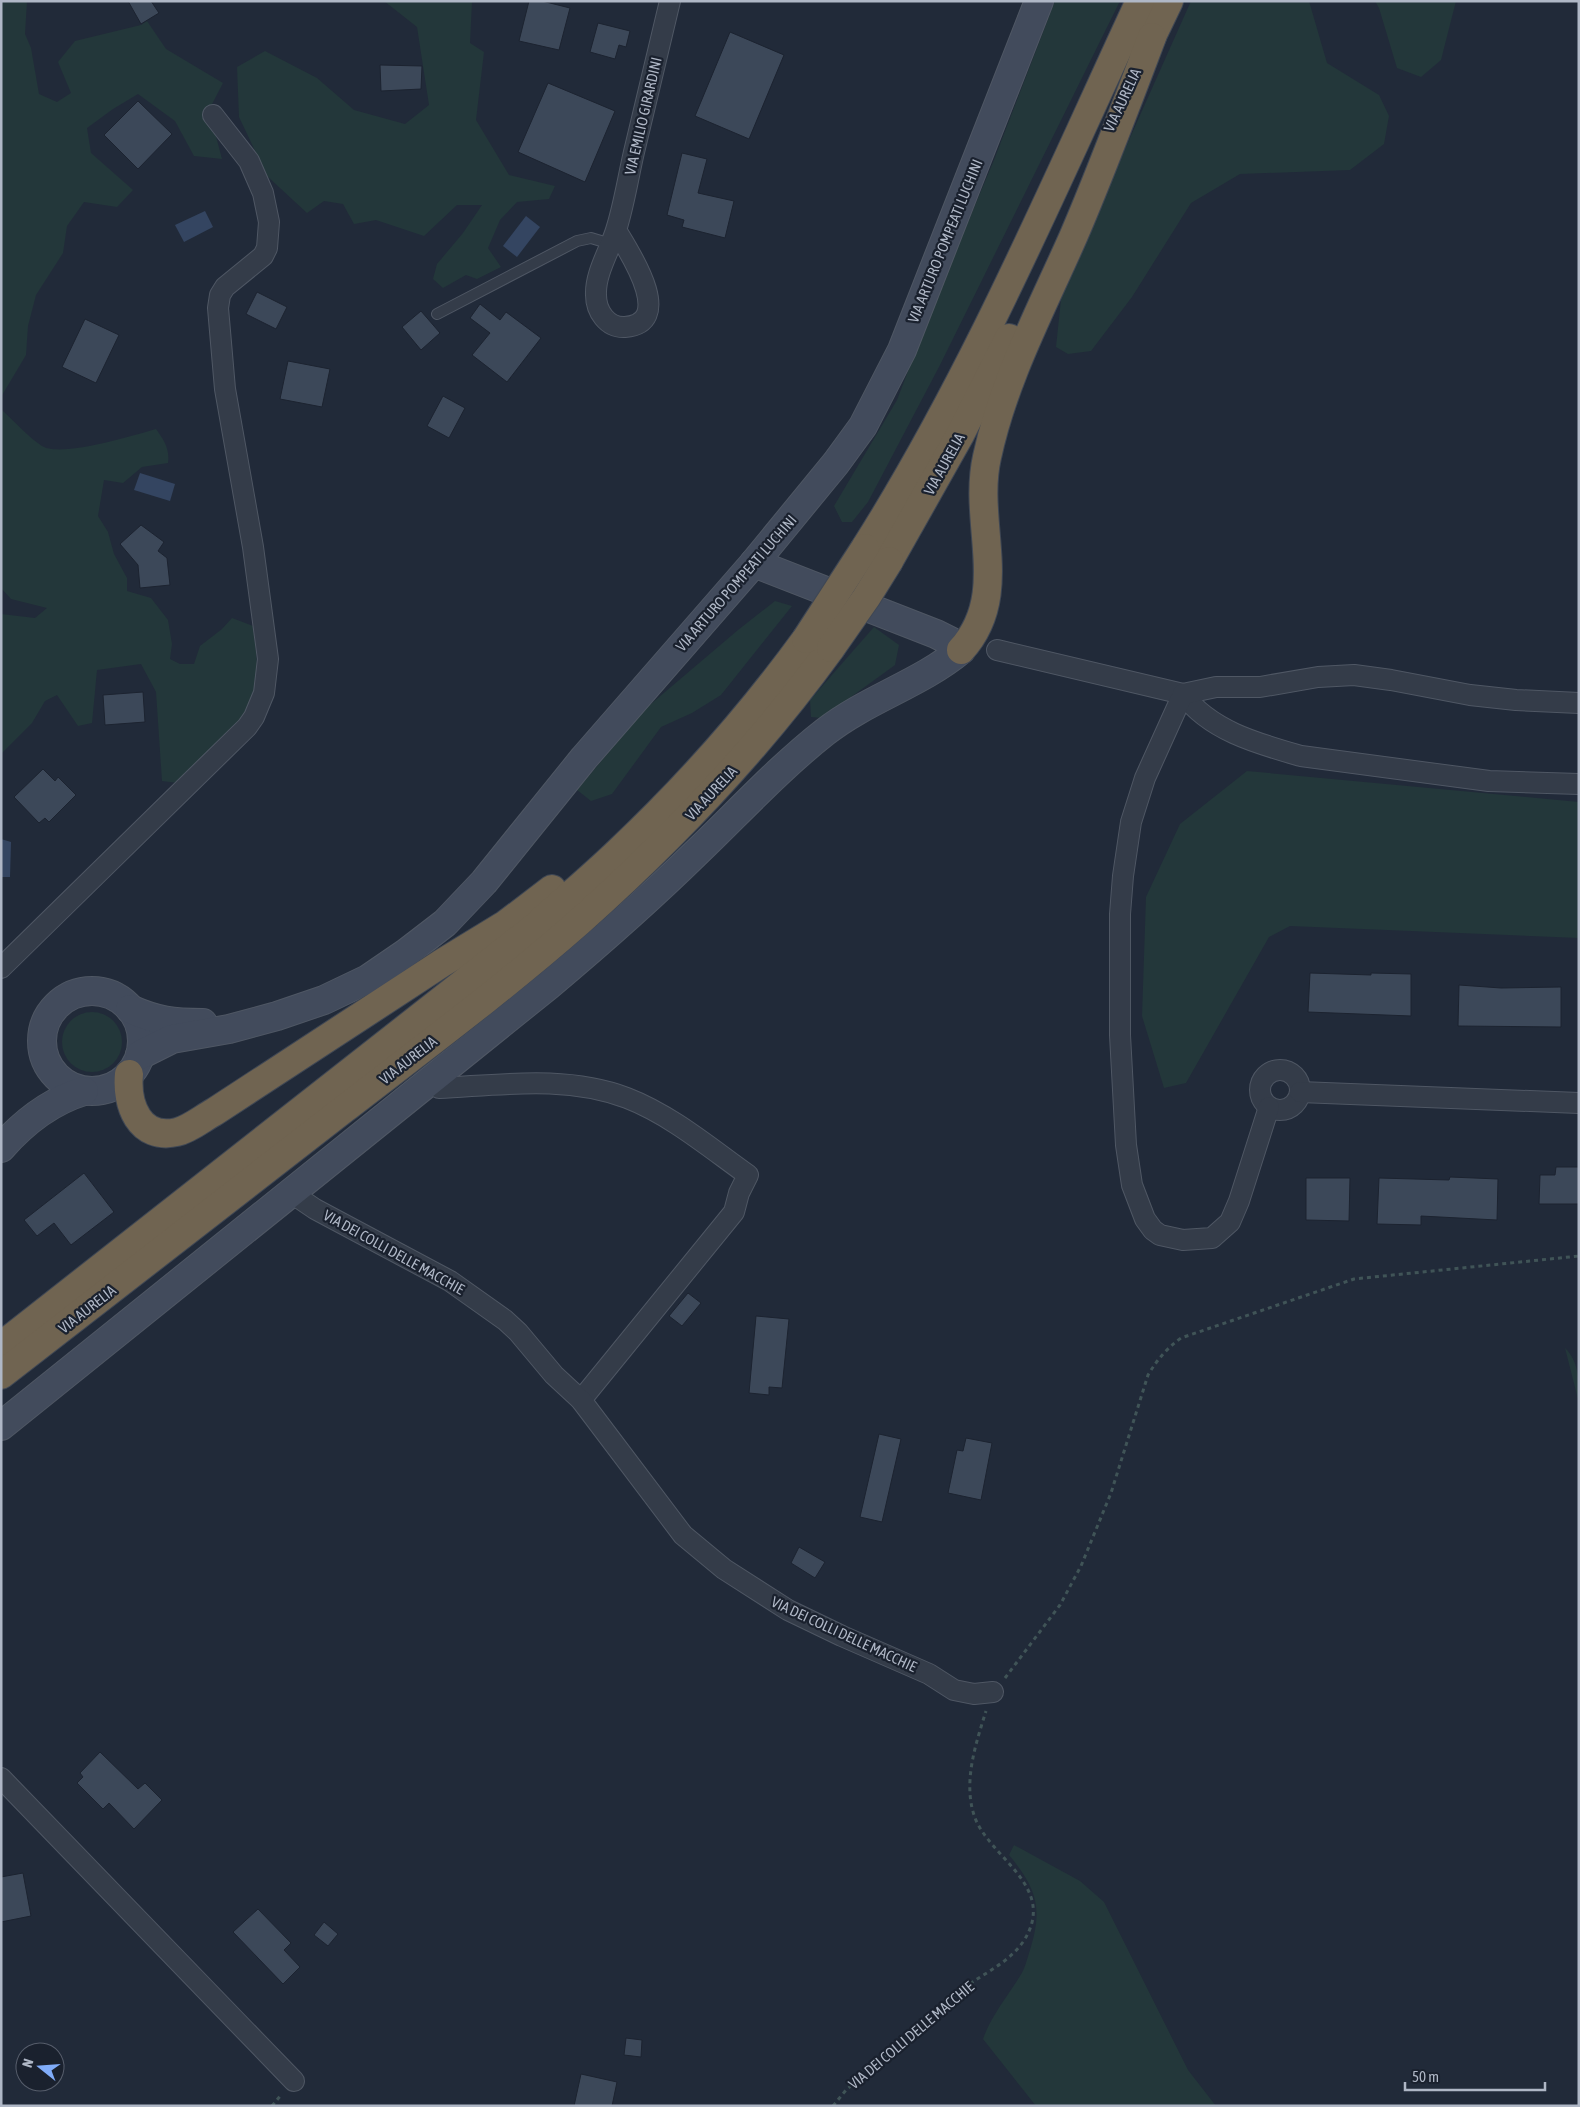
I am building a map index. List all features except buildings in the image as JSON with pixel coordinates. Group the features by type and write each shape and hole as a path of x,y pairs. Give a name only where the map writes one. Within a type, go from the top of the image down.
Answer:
{"highway":[{"name":"VIA AURELIA","path":"1,1346 536,926 619,852 708,762 806,639 865,548 922,454 1007,286 1140,1"},
{"name":"VIA AURELIA","path":"1,1375 446,1031 578,923 674,833 710,795 831,648 866,598 936,481 1074,204 1169,1"},
{"path":"961,650 976,631 986,599 988,571 982,490 986,459 1000,408 1018,357 1095,184 1152,37"},
{"path":"134,1064 129,1100 134,1113 141,1121 161,1132 169,1133 182,1130 214,1112 442,963 506,924 551,890 660,796 708,762"}],"street":[{"name":"VIA EMILIO GIRARDINI","path":"614,237 670,1"},
{"name":"VIA ARTURO POMPEATI LUCHINI","path":"134,1064 172,1040 230,1029 277,1016 324,1000 368,978 406,953 444,923 484,882 584,758 754,563 851,444 882,392 905,342 1039,1"},
{"path":"1,968 247,727 254,717 264,693 268,659 264,621 225,389 218,308 220,295 225,287 263,256 267,248 269,222 263,193 249,161 213,115"},
{"path":"1,1426 614,930 787,765 825,732 864,707 936,669 961,650 950,641 936,634 754,563"},
{"path":"997,650 1183,694 1216,687 1260,686 1318,677 1354,675 1384,678 1470,695 1579,703"},
{"path":"1183,694 1190,704 1228,731 1273,748 1301,756 1480,780 1579,784"},
{"path":"1183,694 1145,778 1132,822 1124,868 1120,914 1120,1035 1126,1145 1132,1185 1145,1219 1153,1230 1160,1235 1183,1240 1212,1238 1230,1222 1245,1184 1269,1107"},
{"path":"3,1147 41,1112 69,1096 84,1091 109,1088 120,1083 134,1064 142,1039 138,1023 130,1009 118,999 103,993 88,992 72,995 59,1004 49,1016 43,1031 42,1046 46,1062 55,1075 68,1085 84,1091"},
{"name":"VIA ARTURO POMPEATI LUCHINI","path":"130,1009 149,1018 167,1022 257,1021"},
{"path":"3,1147 30,1105 46,1062"},
{"path":"1282,1071 1293,1075 1300,1086 1298,1099 1289,1108 1282,1110 1269,1107 1264,1102 1260,1089 1262,1083 1270,1074 1282,1071"},
{"path":"429,1081 439,1088 543,1082 590,1088 627,1098 671,1120 748,1176 734,1212 581,1400"},
{"path":"1300,1092 1579,1102"},
{"name":"VIA DEI COLLI DELLE MACCHIE","path":"290,1192 315,1209 434,1271 479,1300 518,1332 554,1375 581,1400 683,1535 724,1569 788,1610 929,1674 954,1690 974,1694 993,1692"},
{"path":"1,1778 294,2081"}],"lane":[{"path":"437,314 577,241 614,237"}],"path":[{"path":"993,1692 1026,1652 1060,1605 1081,1566 1111,1493 1148,1375 1158,1359 1181,1338 1354,1280 1579,1256"},
{"name":"VIA DEI COLLI DELLE MACCHIE","path":"833,2106 846,2090 957,1994 1007,1959 1023,1942 1028,1933 1032,1916 1028,1889 1001,1852 985,1836 974,1815 969,1789 974,1753 993,1692"}],"green space":[{"path":"1,1 27,1 25,34 31,48 39,94 57,102 71,93 58,62 75,41 141,25 147,21 166,49 223,83 209,110 222,159 194,156 175,121 138,94 87,128 91,153 133,190 117,207 84,202 67,226 63,253 36,295 28,326 26,355 1,397"},
{"path":"384,1 472,1 470,43 484,52 476,120 509,175 555,186 549,199 517,202 500,220 488,248 501,267 477,279 466,275 443,288 433,279 437,264 463,233 482,205 457,205 424,236 376,220 354,224 343,204 324,201 307,213 267,176 239,117 237,67 265,51 317,78 354,110 405,124 429,105 417,27"},
{"path":"1055,1 1120,1 940,365 868,502 852,522 842,522 834,506 897,400 934,303 994,160"},
{"path":"1191,1 1309,1 1327,63 1379,95 1389,116 1384,144 1350,170 1240,174 1191,203 1132,297 1091,351 1068,354 1056,347 1062,290"},
{"path":"1375,1 1456,1 1441,60 1421,77 1397,68 1379,8"},
{"path":"1,409 36,442 51,449 98,444 156,429 166,445 168,463 142,467 123,483 104,480 98,516 108,532 114,554 127,578 127,591 151,598 168,620 172,644 170,659 180,664 194,664 200,646 222,629 232,618 253,626 257,676 251,705 229,734 178,783 162,781 156,692 141,664 97,670 92,723 78,726 57,695 45,701 32,723 1,754 1,614 35,618 47,608 11,599 1,588"},
{"path":"775,601 792,606 721,695 692,713 661,727 612,794 591,801 577,790 645,709"},
{"path":"874,627 899,645 895,665 822,718 811,717 810,700"},
{"path":"1247,771 1579,802 1579,938 1290,926 1269,937 1186,1083 1164,1088 1142,1016 1146,897 1180,824"},
{"path":"92,1012 109,1017 117,1025 122,1042 117,1059 109,1067 92,1072 75,1067 67,1059 62,1042 67,1025 75,1017"},
{"path":"1565,1348 1574,1360 1576,1367 1579,1381 1579,1403"},
{"path":"1014,1845 1080,1881 1104,1902 1188,2070 1216,2106 1036,2106 983,2039 995,2014 1023,1970 1034,1935 1036,1922 1035,1900 1026,1878 1009,1855"}],"water":[{"path":"205,211 213,227 184,242 175,225"},
{"path":"526,216 540,227 517,257 503,246"},
{"path":"140,473 175,484 170,501 134,490"},
{"path":"1,839 11,842 10,877 1,877"}]}
